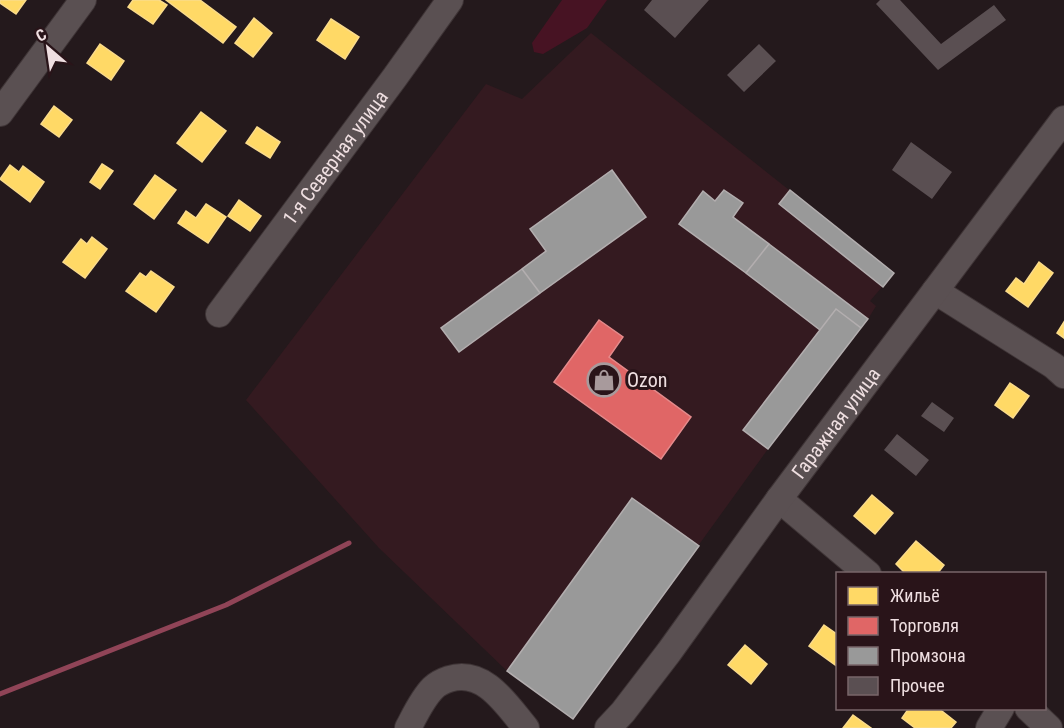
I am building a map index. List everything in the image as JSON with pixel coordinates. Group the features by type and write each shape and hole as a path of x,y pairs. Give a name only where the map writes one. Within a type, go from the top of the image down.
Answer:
{"street":[{"path":"0,113 82,0"},
{"name":"1-я Северная улица","path":"219,314 395,78 450,0"},
{"name":"Гаражная улица","path":"608,728 669,652 779,499 1064,119"},
{"path":"934,291 1054,366 1064,375"},
{"path":"779,499 867,572"},
{"path":"408,728 432,689 442,682 468,676 488,686 526,728"},
{"path":"989,728 1000,710"},
{"path":"1030,710 1049,728"}],"shaded area":[{"path":"562,0 607,0 587,28 543,54 534,52 532,43"},
{"path":"591,33 894,273 870,301 876,306 868,319 768,449 573,719 507,671 379,548 246,400 486,84 522,99"}],"building: Жильё":[{"path":"0,0 26,0 16,14 0,3"},
{"path":"133,0 159,0 167,5 153,24 128,7"},
{"path":"166,0 200,0 236,27 223,43"},
{"path":"254,18 272,33 253,57 235,43"},
{"path":"331,19 359,37 345,59 317,40"},
{"path":"100,44 124,61 111,80 87,63"},
{"path":"54,106 72,120 59,137 41,124"},
{"path":"201,112 226,131 202,162 177,143"},
{"path":"257,127 280,142 270,158 246,143"},
{"path":"102,164 113,171 100,189 90,182"},
{"path":"10,165 19,172 23,166 44,182 30,202 0,179"},
{"path":"155,175 176,190 154,219 134,204"},
{"path":"239,200 261,216 250,231 228,216"},
{"path":"206,204 226,217 208,243 178,223 186,211 196,218"},
{"path":"92,237 107,249 85,278 63,262 81,239 87,244"},
{"path":"1039,262 1053,273 1028,307 1006,291 1016,278 1024,284"},
{"path":"151,271 174,287 156,312 126,291 140,273 146,277"},
{"path":"1064,322 1064,338 1057,333"},
{"path":"1010,383 1029,396 1013,418 995,405"},
{"path":"872,495 893,513 875,534 854,516"},
{"path":"916,541 944,565 939,572 904,572 896,564"},
{"path":"824,625 836,634 836,666 809,646"},
{"path":"745,645 767,664 751,684 728,665"},
{"path":"908,710 941,710 956,722 951,728 915,728 902,718"},
{"path":"853,715 871,728 843,728"}],"building: Торговля":[{"path":"599,320 623,337 609,357 691,417 661,459 554,382"}],"building: Промзона":[{"path":"612,170 646,217 540,293 522,269 546,251 530,229"},
{"path":"724,190 743,203 733,217 769,244 746,273 679,224 703,191 715,201"},
{"path":"790,190 894,273 883,287 779,204"},
{"path":"769,244 868,319 861,328 836,309 820,330 746,273"},
{"path":"522,269 540,293 459,352 441,328"},
{"path":"836,309 861,328 768,449 743,430"},
{"path":"632,498 699,546 573,719 507,671"}],"building: Прочее":[{"path":"652,0 709,0 675,38 644,10"},
{"path":"880,0 900,0 941,44 994,5 1006,20 938,70 876,4"},
{"path":"759,44 776,61 744,92 727,75"},
{"path":"911,142 952,172 932,199 892,170"},
{"path":"932,402 954,418 944,432 921,416"},
{"path":"897,434 929,460 916,476 884,450"}],"waterway":[{"path":"0,694 226,605 349,543"}],"place":[{"name":"Ozon","path":"604,380"}]}
